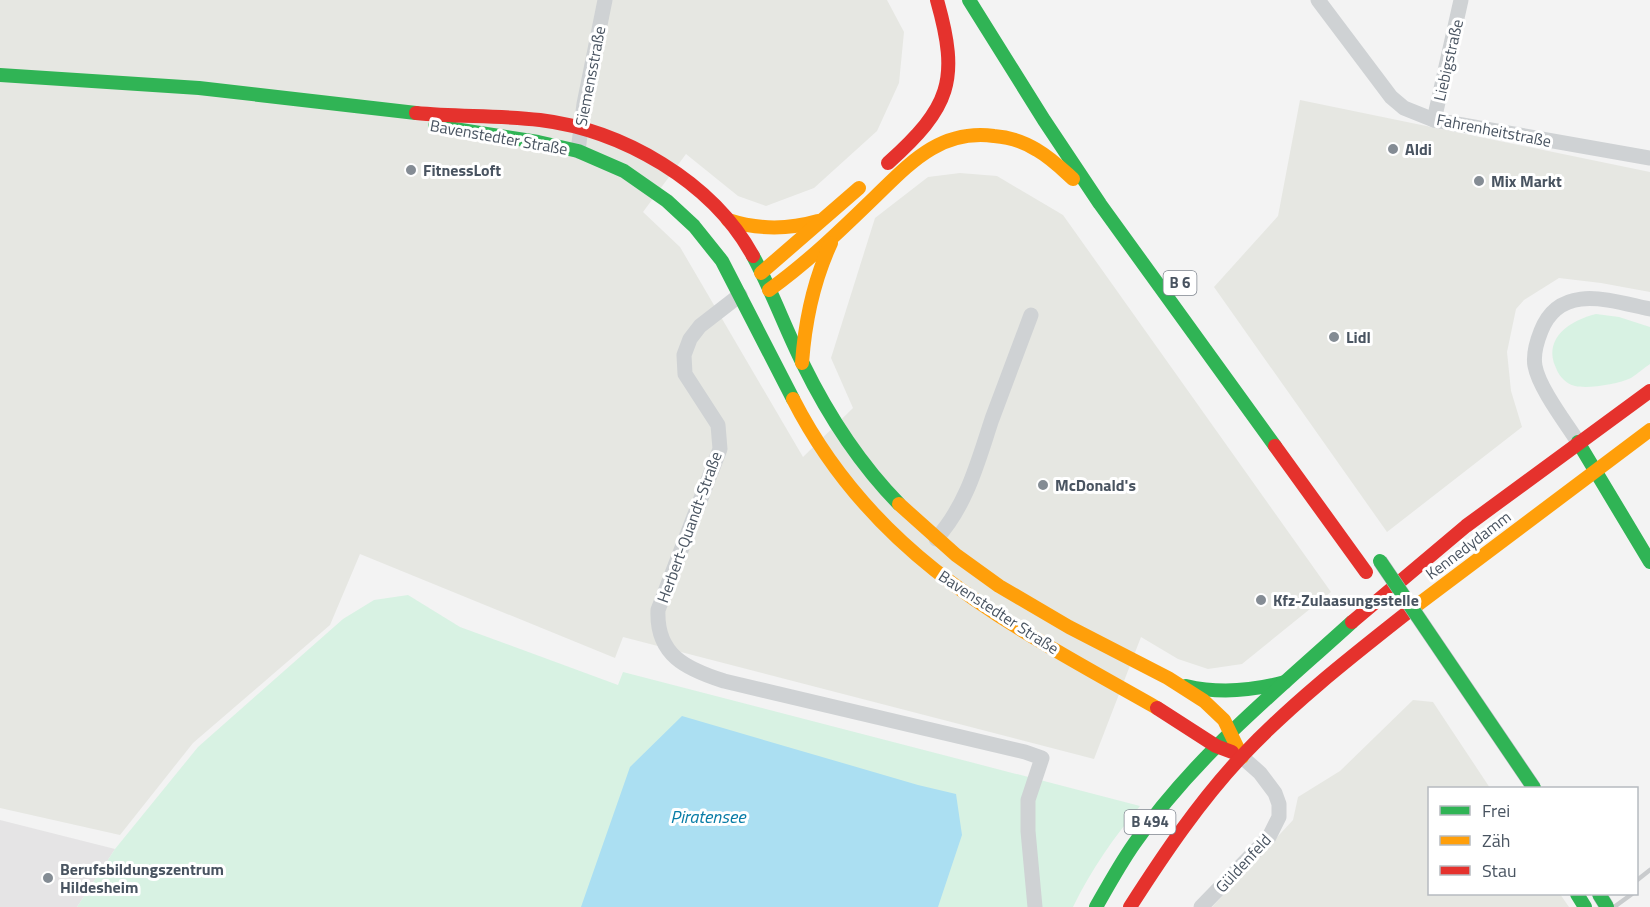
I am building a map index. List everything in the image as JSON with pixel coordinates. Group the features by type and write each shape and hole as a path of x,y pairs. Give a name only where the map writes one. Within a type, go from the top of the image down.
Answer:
{"main road":[{"path":"754,287 822,220 901,152 940,101 948,82 949,63 937,0"},
{"name":"B 6","path":"969,0 1100,204 1406,627"},
{"name":"Bavenstedter Straße","path":"0,75 199,88 270,98 419,113 529,117 580,128 626,145 686,182 728,220 747,247 754,287 799,411 830,461 864,506 919,558 964,593 1013,626 1176,718 1216,746 1242,757"},
{"name":"Bavenstedter Straße","path":"270,98 342,117 418,123 538,142 578,152 624,171 667,201 694,226 717,254 754,287 802,363 819,397 849,446 884,489 936,538 978,572 1027,604 1175,683 1217,712 1231,731 1242,757"},
{"path":"754,287 786,278 912,162 950,139 992,135 1015,139 1032,146 1100,204"},
{"path":"728,220 757,229 779,230 801,227 822,220"},
{"path":"802,363 805,321 816,278 836,234"},
{"name":"Kennedydamm","path":"1216,746 1361,614 1466,526 1650,391"},
{"name":"Kennedydamm","path":"1130,907 1157,864 1211,794 1242,757 1305,698 1380,633 1650,430"},
{"path":"1578,442 1650,562"},
{"path":"1376,556 1485,713 1533,787"},
{"path":"1175,683 1200,690 1225,692 1266,688 1286,682"},
{"name":"B 494","path":"1096,907 1134,845 1158,812 1216,746"}],"street":[{"name":"Siemensstraße","path":"578,152 580,128 605,0"},
{"name":"Fahrenheitstraße","path":"1318,0 1391,97 1404,108 1434,120 1650,158"},
{"name":"Liebigstraße","path":"1434,120 1461,0"},
{"name":"Herbert-Quandt-Straße","path":"754,287 700,326 690,339 684,355 685,374 718,425 720,449 658,610 657,624 663,642 676,659 706,675 724,681 1025,752 1042,758 1028,800 1028,831 1035,907"},
{"path":"1578,442 1542,384 1534,366 1536,345 1545,321 1556,306 1568,301 1589,298 1650,309"},
{"path":"936,538 945,529 972,479 1031,315"},
{"name":"Güldenfeld","path":"1201,907 1269,837 1279,817 1279,804 1275,793 1260,773 1242,757"}],"shaded area":[{"path":"0,0 887,0 904,32 899,83 877,131 814,188 766,206 738,196 686,154 643,212 680,247 803,457 853,408 831,358 875,218 928,177 960,173 997,176 1063,215 1331,592 1242,664 1208,669 1178,659 1141,637 1094,759 623,637 615,658 360,554 330,625 193,743 120,835 0,808"},
{"path":"1300,100 1650,172 1650,292 1559,278 1524,300 1516,309 1507,352 1511,391 1522,427 1387,532 1214,287 1278,216"},
{"path":"1413,700 1433,702 1489,787 1428,787 1428,895 1561,895 1569,907 1212,907 1293,820 1298,797 1340,771"},
{"name":"Berufsbildungszentrum Hildesheim","path":"0,820 115,849 77,907 0,907"}],"green space":[{"path":"1596,314 1619,317 1650,327 1650,364 1631,378 1619,382 1588,387 1572,385 1557,371 1553,357 1556,339 1561,332 1577,321"},
{"path":"408,595 460,627 618,685 623,672 1140,806 1104,854 1073,907 77,907 115,849 198,747 343,619 374,600"}],"water":[{"name":"Piratensee","path":"682,716 956,794 962,835 938,907 581,907 630,767"}],"railway":[{"path":"1638,879 1650,870"},
{"path":"1614,907 1631,895"}],"traffic: fast":[{"path":"969,0 1100,204 1275,446"},
{"path":"0,75 199,88 416,113"},
{"path":"435,126 538,142 578,151 624,171 667,201 694,226 722,261 793,399"},
{"path":"753,256 796,350 823,402 845,438 899,504"},
{"path":"1578,442 1650,562"},
{"path":"1380,561 1533,787"},
{"path":"1096,907 1134,844 1182,783 1236,727 1352,622"},
{"path":"1186,686 1211,690 1236,690 1260,688 1285,682"},
{"path":"1578,895 1585,907"},
{"path":"1600,895 1607,907"}],"traffic: slow":[{"path":"769,290 824,245 915,160 943,143 975,135 1011,139 1042,153 1073,179"},
{"path":"761,273 859,188"},
{"path":"728,220 751,226 773,228 818,221"},
{"path":"802,363 811,302 819,272 831,243"},
{"path":"793,399 826,454 863,503 905,544 950,582 998,615 1049,647 1157,708"},
{"path":"1408,612 1650,430"},
{"path":"899,504 956,555 999,586 1069,627 1168,678 1204,701 1224,720 1242,757"}],"traffic: jam":[{"path":"888,163 925,125 937,108 944,91 948,72 948,52 937,0"},
{"path":"416,113 540,120 602,135 633,148 662,164 714,205 735,229 753,256"},
{"path":"1352,622 1466,526 1650,391"},
{"path":"1275,446 1366,572"},
{"path":"1130,907 1183,829 1242,756 1301,699 1408,612"},
{"path":"1157,708 1216,746 1232,752"}],"place":[{"name":"Aldi","path":"1393,149"},
{"name":"FitnessLoft","path":"411,170"},
{"name":"Mix Markt","path":"1479,181"},
{"name":"Lidl","path":"1334,337"},
{"name":"McDonald's","path":"1043,485"},
{"name":"Kfz-Zulaasungsstelle","path":"1261,600"},
{"name":"Berufsbildungszentrum Hildesheim","path":"48,878"}]}
